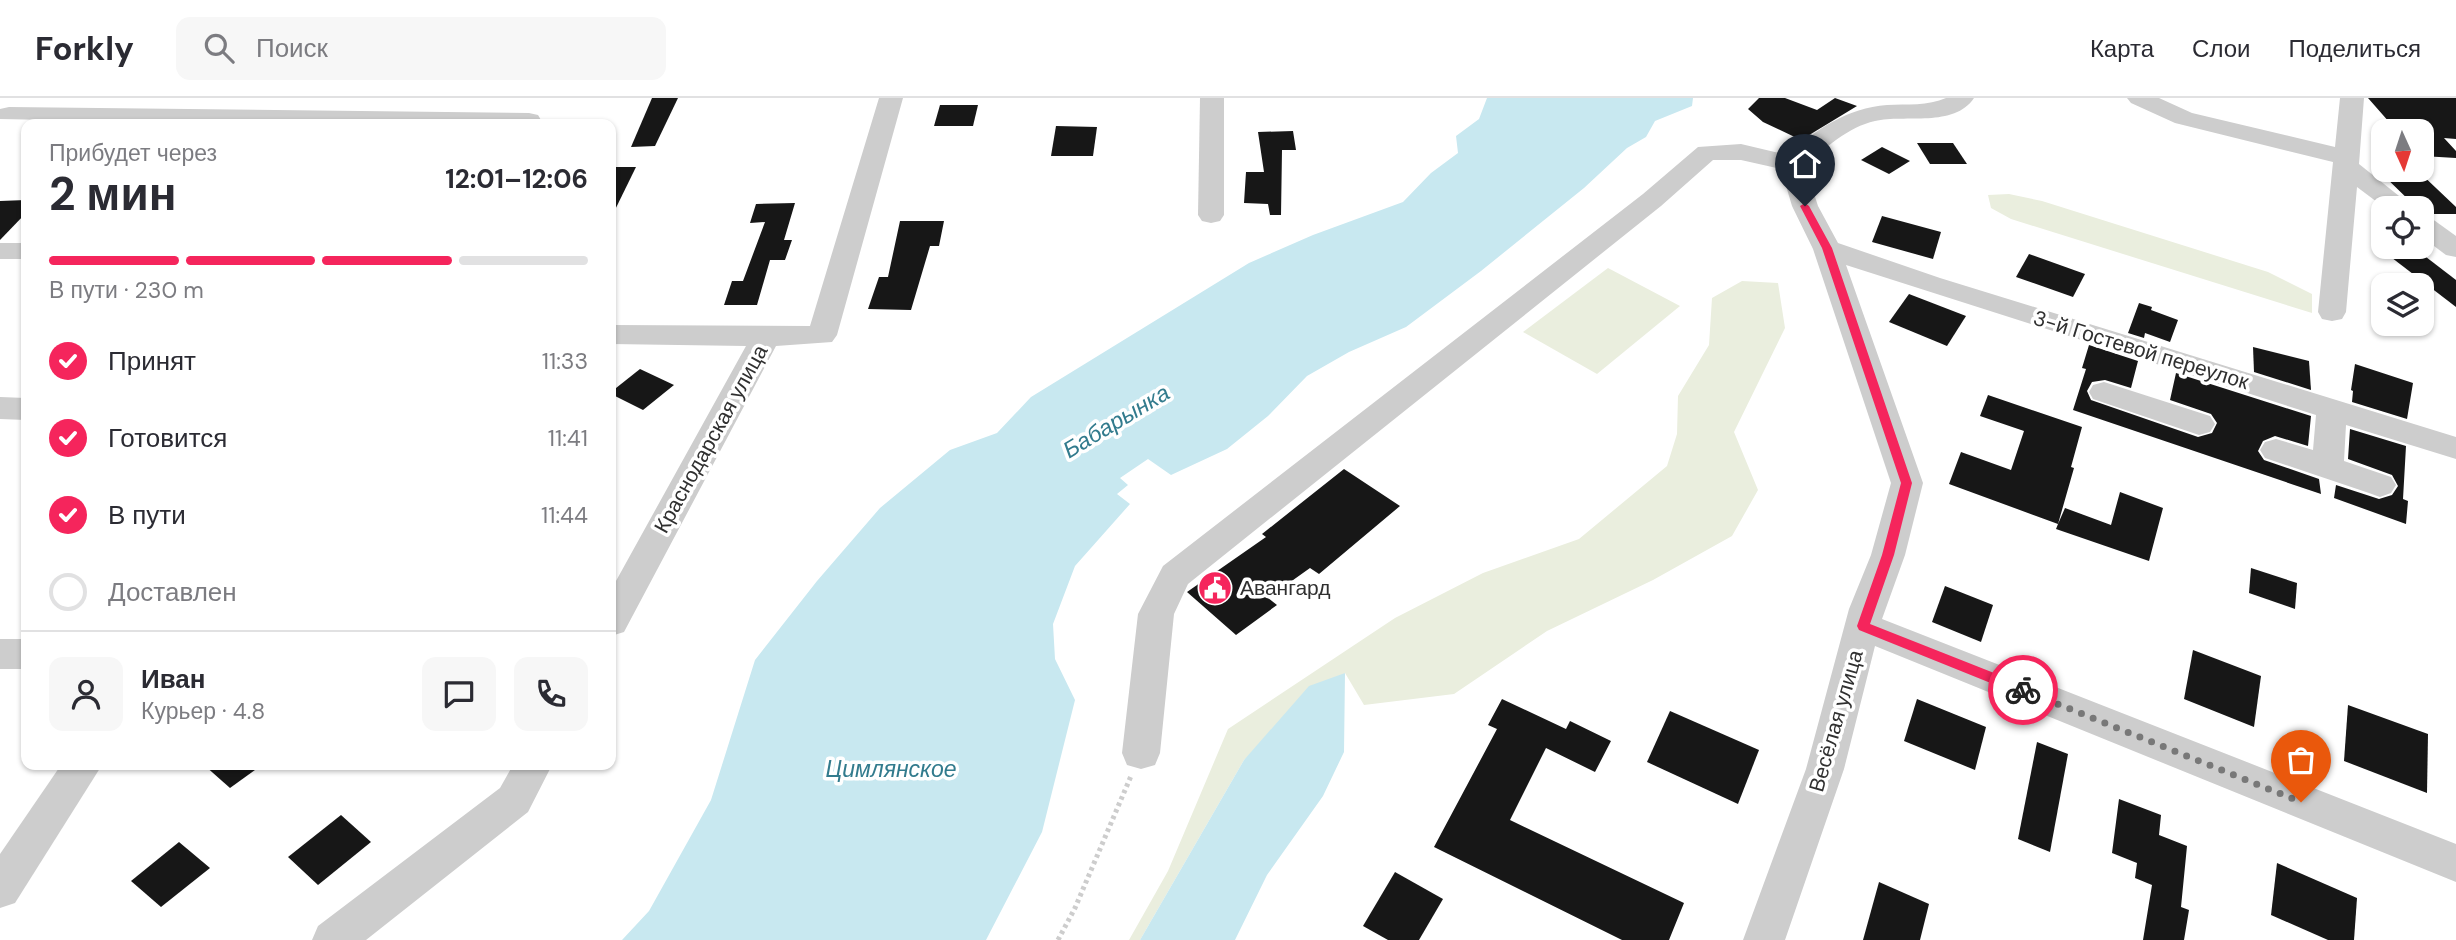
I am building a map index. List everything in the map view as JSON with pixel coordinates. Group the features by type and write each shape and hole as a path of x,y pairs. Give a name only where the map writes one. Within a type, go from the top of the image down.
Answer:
{"street":[{"path":"529,119 544,98"},
{"name":"Краснодарская улица","path":"616,613 766,337 822,335 891,98"},
{"path":"1212,98 1212,215"},
{"path":"1141,752 1156,614 1175,575 1652,200 1707,152 1741,152 1793,164 1825,134 1867,115 1946,107 1962,98"},
{"path":"2139,98 2184,118 2346,162 2387,196"},
{"path":"2332,312 2346,162 2348,100"},
{"path":"9,114 333,119"},
{"name":"Весёлая улица","path":"1764,940 1825,769 1863,626 1888,555 1907,483 1827,248 1805,206 1793,164"},
{"path":"2434,233 2456,249"},
{"name":"3-й Гостевой переулок","path":"1827,248 2456,449"},
{"path":"0,251 21,251"},
{"path":"616,334 766,337"},
{"path":"2151,408 2162,356"},
{"path":"2104,392 2199,424"},
{"path":"0,408 21,409"},
{"path":"2327,467 2332,410"},
{"path":"2276,450 2380,485"},
{"path":"1863,626 2456,863"},
{"path":"0,654 21,654"},
{"path":"0,889 80,770"},
{"path":"333,940 514,800 530,770"}],"path":[{"path":"1058,940 1075,908 1141,752"}],"green space":[{"path":"2009,194 2042,201 2268,272 2312,294 2312,313 2011,219 1991,208 1988,195"},
{"path":"1608,268 1680,306 1597,374 1523,332"},
{"path":"1742,281 1778,283 1785,328 1734,432 1758,490 1732,536 1653,580 1547,631 1454,694 1364,705 1345,673 1244,760 1140,940 1129,940 1168,871 1228,729 1395,618 1483,573 1579,539 1667,466 1677,434 1678,396 1709,345 1712,298"}],"water":[{"name":"Цимлянское","path":"1487,98 1693,98 1692,106 1655,121 1646,137 1627,148 1584,188 1481,271 1406,327 1349,352 1307,376 1268,416 1227,449 1171,475 1148,459 1120,478 1128,485 1117,494 1130,504 1075,566 1053,624 1055,659 1075,700 1042,832 986,940 622,940 649,911 711,800 755,660 817,581 880,508 950,450 997,433 1031,397 1249,263 1313,235 1403,202 1431,173 1458,153 1456,136 1479,119"},
{"path":"1345,673 1344,752 1323,796 1267,875 1235,940 1140,940 1244,760 1309,686"}],"building":[{"path":"652,98 678,98 655,146 631,147"},
{"path":"1759,98 1785,98 1817,110 1835,98 1857,106 1801,140 1763,122 1748,109"},
{"path":"2368,98 2456,98 2456,139 2444,138 2456,151 2456,158 2434,157 2434,119 2386,119"},
{"path":"940,105 978,105 973,126 934,126"},
{"path":"1056,126 1097,127 1093,156 1051,156"},
{"path":"1293,131 1296,150 1282,150 1281,215 1270,215 1268,204 1244,203 1246,172 1264,172 1258,132"},
{"path":"1917,143 1953,143 1967,164 1930,164"},
{"path":"1882,147 1910,161 1889,174 1861,160"},
{"path":"616,167 636,167 616,208"},
{"path":"2390,182 2430,182 2456,207 2456,214 2434,214 2434,196 2405,196"},
{"path":"21,200 21,218 0,240 0,201"},
{"path":"795,203 784,240 792,240 785,260 770,260 757,305 724,305 732,281 743,281 765,222 750,223 756,204"},
{"path":"1882,216 1941,232 1933,259 1872,242"},
{"path":"900,221 944,221 939,246 930,246 911,310 868,309 879,277 888,277"},
{"path":"2029,254 2085,274 2073,297 2016,277"},
{"path":"2393,259 2429,259 2456,280 2456,307 2434,290 2434,273 2412,273"},
{"path":"1909,294 1966,316 1947,346 1889,322"},
{"path":"2139,303 2178,320 2170,342 2145,333 2144,338 2128,333"},
{"path":"2089,345 2138,361 2131,388 2105,380 2092,382 2087,391 2091,400 2198,437 2212,433 2217,423 2211,414 2170,400 2176,373 2311,416 2308,446 2275,436 2263,441 2258,451 2264,460 2319,479 2321,494 2073,410 2086,369 2082,368"},
{"path":"2253,347 2309,361 2311,390 2254,372"},
{"path":"2355,364 2413,383 2407,419 2352,402"},
{"path":"640,369 674,385 643,410 616,396 616,388"},
{"path":"1988,395 2082,427 2058,524 1949,484 1961,452 2011,470 2024,431 1980,416"},
{"path":"2350,429 2406,446 2403,499 2408,501 2406,524 2334,498 2336,485 2379,499 2392,495 2398,486 2392,475 2348,459"},
{"path":"1344,469 1400,506 1319,574 1310,568 1268,598 1277,605 1236,635 1187,592 1266,537 1262,534"},
{"path":"2120,492 2163,508 2149,561 2056,529 2065,508 2111,525"},
{"path":"2251,568 2297,583 2295,609 2249,593"},
{"path":"1945,586 1993,605 1981,642 1932,622"},
{"path":"2193,650 2261,676 2254,727 2184,699"},
{"path":"1502,699 1566,729 1570,721 1611,741 1595,772 1546,748 1510,820 1684,903 1669,940 1622,940 1434,847 1497,729 1488,725"},
{"path":"1917,699 1986,727 1975,770 1904,741"},
{"path":"2348,705 2428,734 2427,793 2344,761"},
{"path":"1670,711 1759,750 1738,804 1647,762"},
{"path":"2037,742 2068,754 2050,852 2018,839"},
{"path":"210,770 255,770 230,788"},
{"path":"2119,799 2161,815 2159,835 2187,846 2181,907 2189,910 2184,940 2143,940 2152,885 2135,878 2137,863 2112,853"},
{"path":"341,815 371,842 318,885 288,857"},
{"path":"179,842 210,868 161,907 131,881"},
{"path":"2277,863 2357,898 2354,940 2328,940 2271,915"},
{"path":"1395,872 1443,899 1419,940 1388,940 1363,926"},
{"path":"1879,882 1929,904 1920,940 1863,940"}],"way so far":[{"path":"2023,690 2301,802"}],"place":[{"name":"Авангард","path":"1215,588"}],"route":[{"path":"1805,206 1827,248 1907,483 1888,555 1863,626 2023,690"}],"water label":[{"name":"Бабарынка","path":"1116,421"}]}
